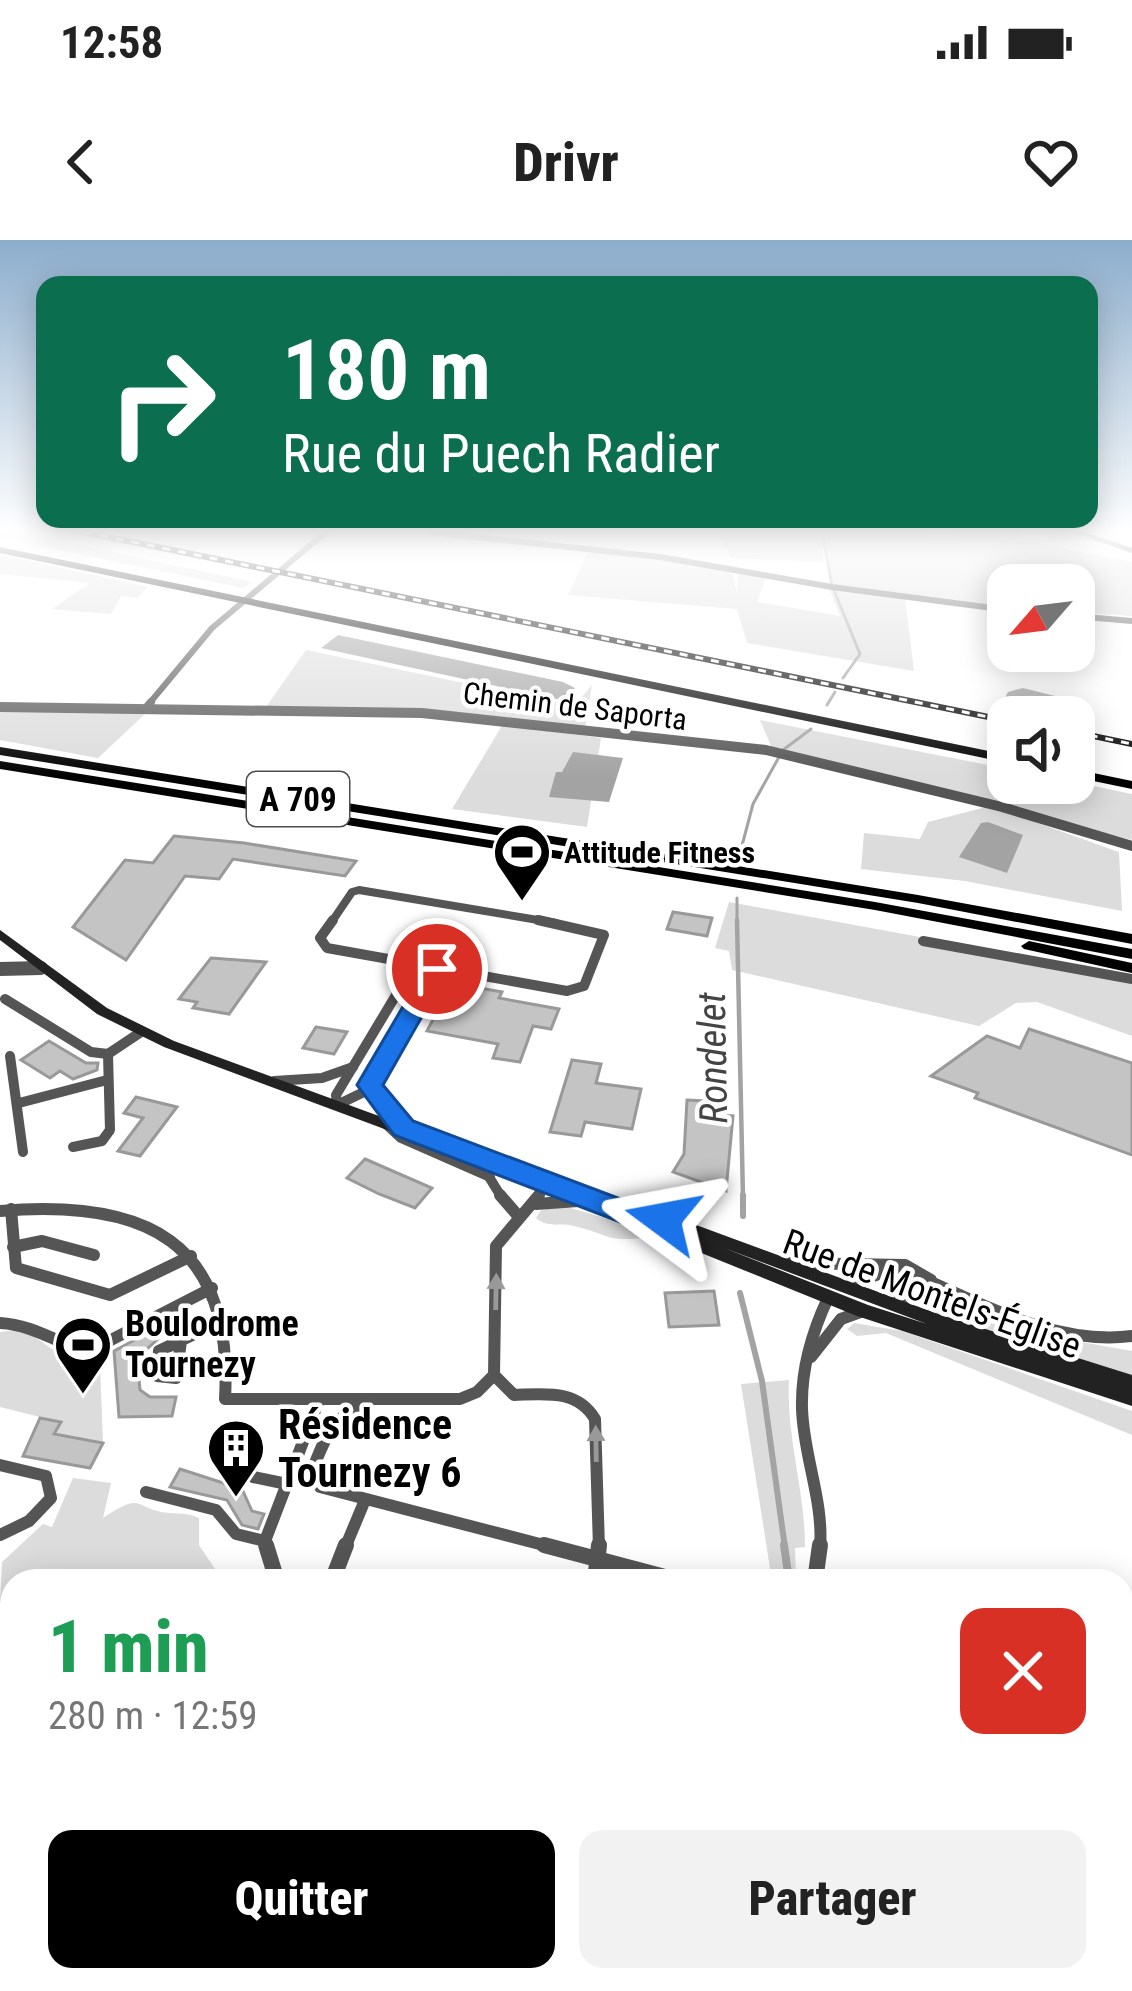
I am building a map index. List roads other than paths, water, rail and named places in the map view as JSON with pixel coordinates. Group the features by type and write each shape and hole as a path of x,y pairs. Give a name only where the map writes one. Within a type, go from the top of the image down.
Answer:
{"highway":[{"path":"324,614 987,755"},
{"path":"328,614 987,746"},
{"name":"A 709","path":"0,751 918,899 1132,939"},
{"name":"A 709","path":"0,765 755,886 1132,954"},
{"path":"1095,767 1132,775"},
{"path":"1095,777 1132,785"},
{"path":"755,886 1132,968"},
{"path":"918,899 1132,928"}],"main road":[{"name":"Rue de Montels-Église","path":"0,934 41,968 141,1032 646,1220 658,1229 863,1311 1132,1398"},
{"name":"Rue de Montels-Église","path":"646,1220 663,1219 908,1309 1132,1383"},
{"path":"732,1256 825,1289 844,1285"},
{"path":"828,1298 908,1309"}],"street":[{"path":"145,709 229,614"},
{"path":"1095,618 1106,624 1132,624"},
{"name":"Chemin de Saporta","path":"0,707 444,714 766,750 1002,807 1132,846"},
{"path":"359,890 604,934 584,986 577,990 414,965 327,948 320,938 352,892 359,890"},
{"path":"923,941 1132,979"},
{"path":"0,967 19,949"},
{"path":"414,965 336,1095 337,1106 358,1099 370,1085 437,969"},
{"path":"0,967 41,968"},
{"path":"4,999 91,1052 109,1054 141,1032"},
{"path":"73,1148 102,1141 110,1130 109,1054"},
{"path":"10,1056 23,1152"},
{"path":"274,1081 322,1078 356,1066"},
{"path":"19,1103 107,1080"},
{"path":"370,1085 404,1128"},
{"name":"Rue de Montels-Église","path":"384,1122 401,1138 490,1177"},
{"path":"477,1158 519,1217"},
{"path":"499,1192 526,1177"},
{"path":"191,1256 110,1295 16,1268 6,1210 70,1208 115,1214 153,1229 191,1256 212,1288 223,1320 225,1399 460,1399 477,1392 494,1375 496,1246 536,1204 544,1184"},
{"path":"536,1204 592,1200"},
{"path":"13,1247 42,1241 94,1255"},
{"path":"789,1263 836,1262 856,1268 893,1261 922,1270 934,1282"},
{"path":"844,1285 882,1273 912,1274 968,1300 1091,1339 1132,1336"},
{"path":"908,1309 898,1293 912,1274"},
{"path":"0,1323 30,1323 70,1351 97,1354 105,1342 212,1288"},
{"path":"817,1569 818,1502 802,1408 811,1357 808,1347 816,1317 828,1298"},
{"path":"811,1357 841,1318 863,1311"},
{"path":"181,1341 223,1320"},
{"path":"494,1375 514,1395 571,1395 590,1408 595,1419 597,1569"},
{"path":"273,1569 265,1541 319,1400"},
{"path":"374,1400 342,1408 312,1471 320,1487 631,1569"},
{"path":"0,1466 46,1476 51,1498 44,1509 10,1534 0,1535"},
{"path":"253,1477 287,1484"},
{"path":"146,1492 217,1510 236,1534 265,1541"},
{"path":"337,1569 364,1500"}],"waterway":[{"name":"Rondelet","path":"843,678 860,654 844,614"},
{"path":"827,705 835,692"},
{"path":"783,750 811,729"},
{"name":"Rondelet","path":"739,857 753,804 779,757"},
{"name":"Rondelet","path":"737,898 737,920"},
{"name":"Rondelet","path":"737,920 743,1198"},
{"name":"Rondelet","path":"743,1198 743,1216"},
{"name":"Rondelet","path":"740,1293 762,1381 785,1548"},
{"name":"Rondelet","path":"784,1545 787,1569"}],"railway":[{"path":"483,614 987,717"},
{"path":"1095,736 1132,744"}],"place":[{"name":"Attitude Fitness","path":"522,903"},
{"name":"Boulodrome Tournezy","path":"83,1396"},
{"name":"Résidence Tournezy 6","path":"236,1499"}]}
